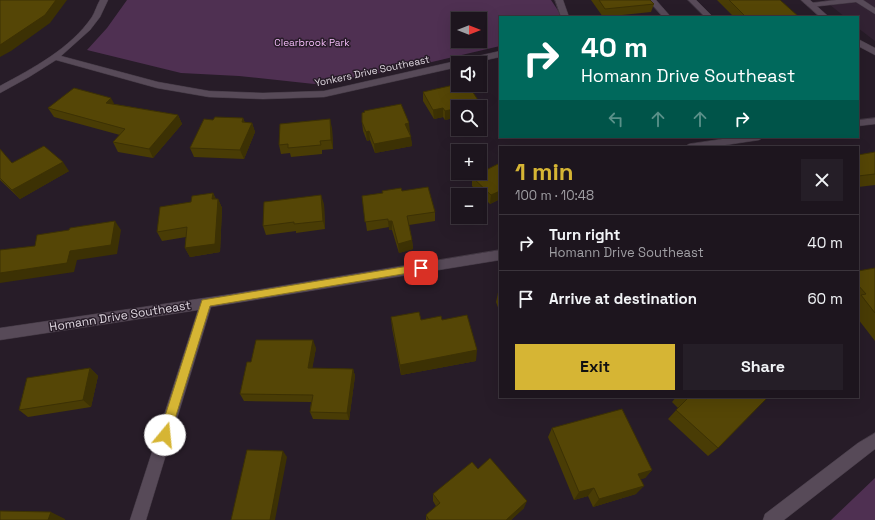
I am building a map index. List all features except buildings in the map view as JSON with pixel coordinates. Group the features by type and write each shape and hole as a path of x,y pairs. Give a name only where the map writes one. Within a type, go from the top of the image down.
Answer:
{"street":[{"path":"0,90 54,57 79,37 97,16 104,0"},
{"path":"559,0 565,16"},
{"path":"652,0 666,16"},
{"path":"692,0 708,16"},
{"path":"808,2 858,0 875,12"},
{"path":"808,2 824,16"},
{"path":"859,43 875,52"},
{"name":"Yonkers Drive Southeast","path":"487,57 499,54"},
{"name":"Yonkers Drive Southeast","path":"54,57 157,85 209,94 263,96 324,94 451,65"},
{"path":"859,123 875,121"},
{"path":"696,146 752,138"},
{"name":"Homann Drive Southeast","path":"0,334 206,303 499,255"},
{"path":"138,520 206,303"},
{"path":"772,520 875,440"}],"shaded area":[{"path":"824,0 875,0 875,41 859,29 859,16 844,16"}],"green space":[{"name":"Clearbrook Park","path":"127,0 551,0 559,12 560,16 499,16 499,46 457,56 451,56 451,58 402,69 314,84 239,76 181,73 87,50 107,28"},
{"path":"875,478 875,520 831,520"}],"route":[{"path":"165,435 206,303 421,268"}]}
